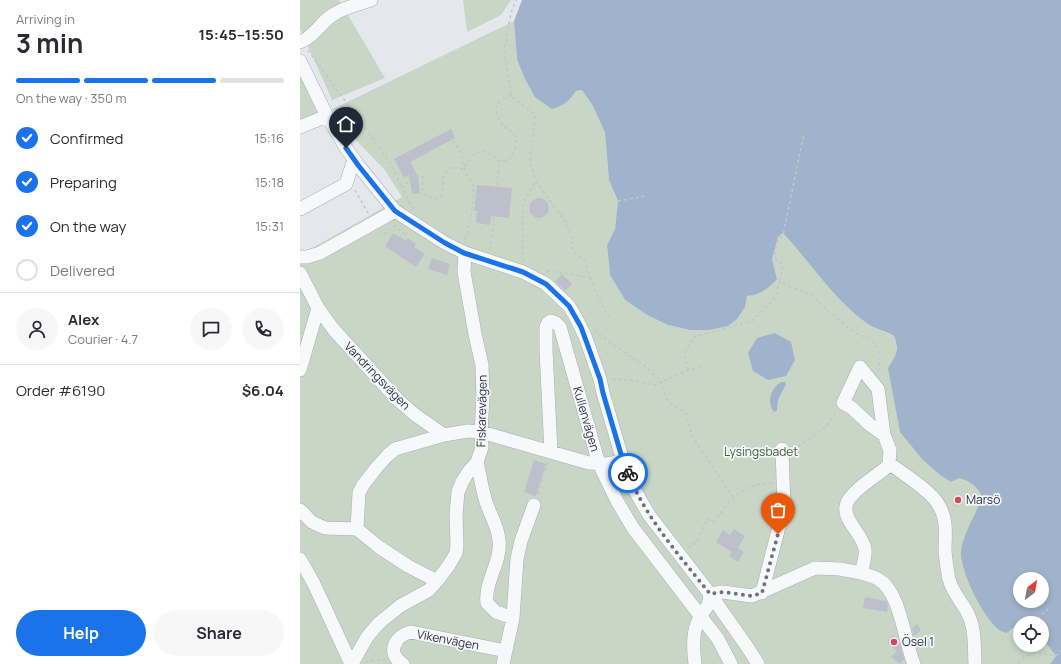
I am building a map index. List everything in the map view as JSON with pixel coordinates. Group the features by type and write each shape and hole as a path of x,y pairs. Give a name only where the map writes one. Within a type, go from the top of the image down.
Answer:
{"street":[{"path":"301,41 309,38 328,18 336,12 371,0"},
{"path":"301,66 327,116 354,159 395,211 462,252 523,272 546,284 569,306 581,327 600,379 623,461 640,501 648,515 710,594 758,664"},
{"path":"300,127 327,116"},
{"path":"300,209 346,184 354,159"},
{"path":"300,257 307,257 320,253 395,211"},
{"name":"Fiskarevägen","path":"354,664 364,642 379,623 406,602 429,590 449,565 456,553 456,515 458,492 465,476 478,462 482,447 482,365 464,272 462,252"},
{"name":"Vandringsvägen","path":"300,273 318,308 334,330 397,399 414,414 444,435"},
{"path":"300,370 318,308"},
{"name":"Kullenvägen","path":"551,452 546,350 546,327 551,321 560,327 599,464 617,501 633,528 718,639 731,664"},
{"path":"861,573 865,556 865,548 863,541 849,520 846,513 846,508 850,498 887,467 889,463 890,450 884,435 880,414 879,395 874,384 860,367 843,402 884,435"},
{"path":"357,529 359,493 362,485 387,456 396,449 444,435 481,432 589,463 607,464 623,461"},
{"path":"762,593 784,508 782,453"},
{"path":"478,462 485,499 497,530 499,540 497,560 488,593 488,603 496,612 513,618"},
{"path":"889,463 932,495 939,504 944,517 946,532 945,551 949,579 953,590 967,611 972,627 975,640 975,664"},
{"path":"502,664 513,618 517,559 521,541 534,505"},
{"path":"300,510 312,522 326,528 357,529 384,550 437,581"},
{"path":"300,559 354,664"},
{"path":"710,594 723,592 752,596 762,593 807,570 815,568 840,569 861,573 879,580 886,585 892,593 899,612 908,651 914,664"},
{"path":"695,664 694,638 696,627 700,616 709,605 710,594"},
{"name":"Vikenvägen","path":"399,661 394,647 396,641 404,634 411,632 506,651"},
{"path":"340,638 354,644 364,642"},
{"path":"748,648 748,664"}],"path":[{"path":"516,0 511,13 504,50 511,95 535,114 530,160 536,180 565,221 573,239 571,245 573,251 585,261 598,297 611,320"},
{"path":"301,41 391,164 414,210"},
{"path":"500,162 510,158 514,153 516,145 515,137 501,124 495,109 497,103 511,95"},
{"path":"688,370 684,354 694,337 752,321 776,296 783,265 775,258 777,242 783,233 804,133"},
{"path":"452,141 459,147 466,173 473,186 469,226 462,252"},
{"path":"402,188 410,180 423,178 424,195 430,198 439,198 444,190 443,175 452,167 462,168 465,166 472,155 479,152 490,153 500,162"},
{"path":"494,203 500,162"},
{"path":"348,178 383,235 394,226 406,235 409,230"},
{"path":"523,272 523,203 536,180"},
{"path":"618,201 646,196"},
{"path":"489,255 494,215"},
{"path":"539,270 590,278"},
{"path":"780,281 793,288 811,294 828,311 849,328 857,334 871,339 876,346 880,362 874,384"},
{"path":"594,330 646,367 662,382 666,398 671,404 686,413 693,438 734,498"},
{"path":"600,379 630,380 655,385 688,370 704,367"},
{"path":"782,453 826,427 843,402"},
{"path":"534,505 551,452"},
{"path":"679,555 698,541 707,519 714,522 742,490 761,483 783,483"},
{"path":"1040,616 1049,608"},
{"path":"1018,664 1030,654 1037,652 1056,656 1061,651"},
{"path":"354,664 399,661"}],"green space":[{"path":"300,0 339,0 385,78 332,100 300,28"},
{"path":"463,0 511,0 501,15 467,32"},
{"name":"Lysingsbadet","path":"514,21 517,59 570,99 576,91 582,90 593,106 605,133 609,180 618,201 615,229 607,245 610,275 625,300 647,315 668,325 690,330 777,279 772,259 776,241 783,233 869,325 894,336 897,342 896,356 959,478 973,485 982,497 977,512 1011,631 1013,629 1013,652 1049,652 1049,647 1056,656 1050,664 300,664 300,249 307,251 402,197 384,169 346,130 333,109"},
{"path":"300,76 318,114 300,122"}],"water":[{"path":"522,0 1061,0 1061,664 1050,664 1056,656 1049,647 1049,616 1013,616 1013,628 1006,633 999,630 992,623 979,604 968,582 961,552 964,538 982,497 976,487 967,481 959,478 951,482 940,475 922,459 900,432 888,368 897,349 894,336 868,324 844,304 783,233 778,237 772,259 777,279 764,291 747,296 745,307 737,319 728,326 709,330 690,330 668,325 647,315 625,300 610,275 607,245 615,229 618,201 609,180 605,133 593,106 582,90 576,91 566,102 552,109 535,97 525,79 517,59 514,21"},
{"path":"775,333 791,342 795,360 786,376 768,380 753,371 748,353 757,338"},
{"path":"781,382 785,382 786,385 779,397 777,410 774,412 770,404 772,391"}],"building":[{"path":"451,129 455,138 410,162 418,176 420,193 412,194 409,175 404,178 394,159"},
{"path":"477,185 512,188 509,218 491,216 490,225 476,223 477,211 474,211"},
{"path":"535,198 543,198 549,204 549,212 543,218 535,218 529,212 529,204"},
{"path":"393,233 406,241 408,238 416,244 414,247 425,254 416,267 385,246"},
{"path":"432,258 450,264 447,275 428,269"},
{"path":"562,274 572,284 565,291 555,281"},
{"path":"534,460 546,464 536,496 524,492"},
{"name":"Marsö","path":"960,495 963,503 956,506 953,498"},
{"path":"734,529 745,536 738,548 744,552 738,562 729,556 732,552 716,542 723,530 730,535"},
{"path":"865,597 886,601 888,606 887,612 863,608"},
{"path":"917,624 921,630 914,636 912,628"},
{"path":"893,635 899,641 904,659 900,664 891,657 897,651 887,642"}],"way so far":[{"path":"628,473 634,489 648,515 710,594 723,592 752,596 762,593 778,534"}],"place":[{"name":"Marsö","path":"958,500"},
{"name":"Ösel 1","path":"894,642"}],"route":[{"path":"346,148 395,211 445,243 464,253 523,272 536,278 546,284 569,306 581,327 600,379 623,461 628,473"}]}
